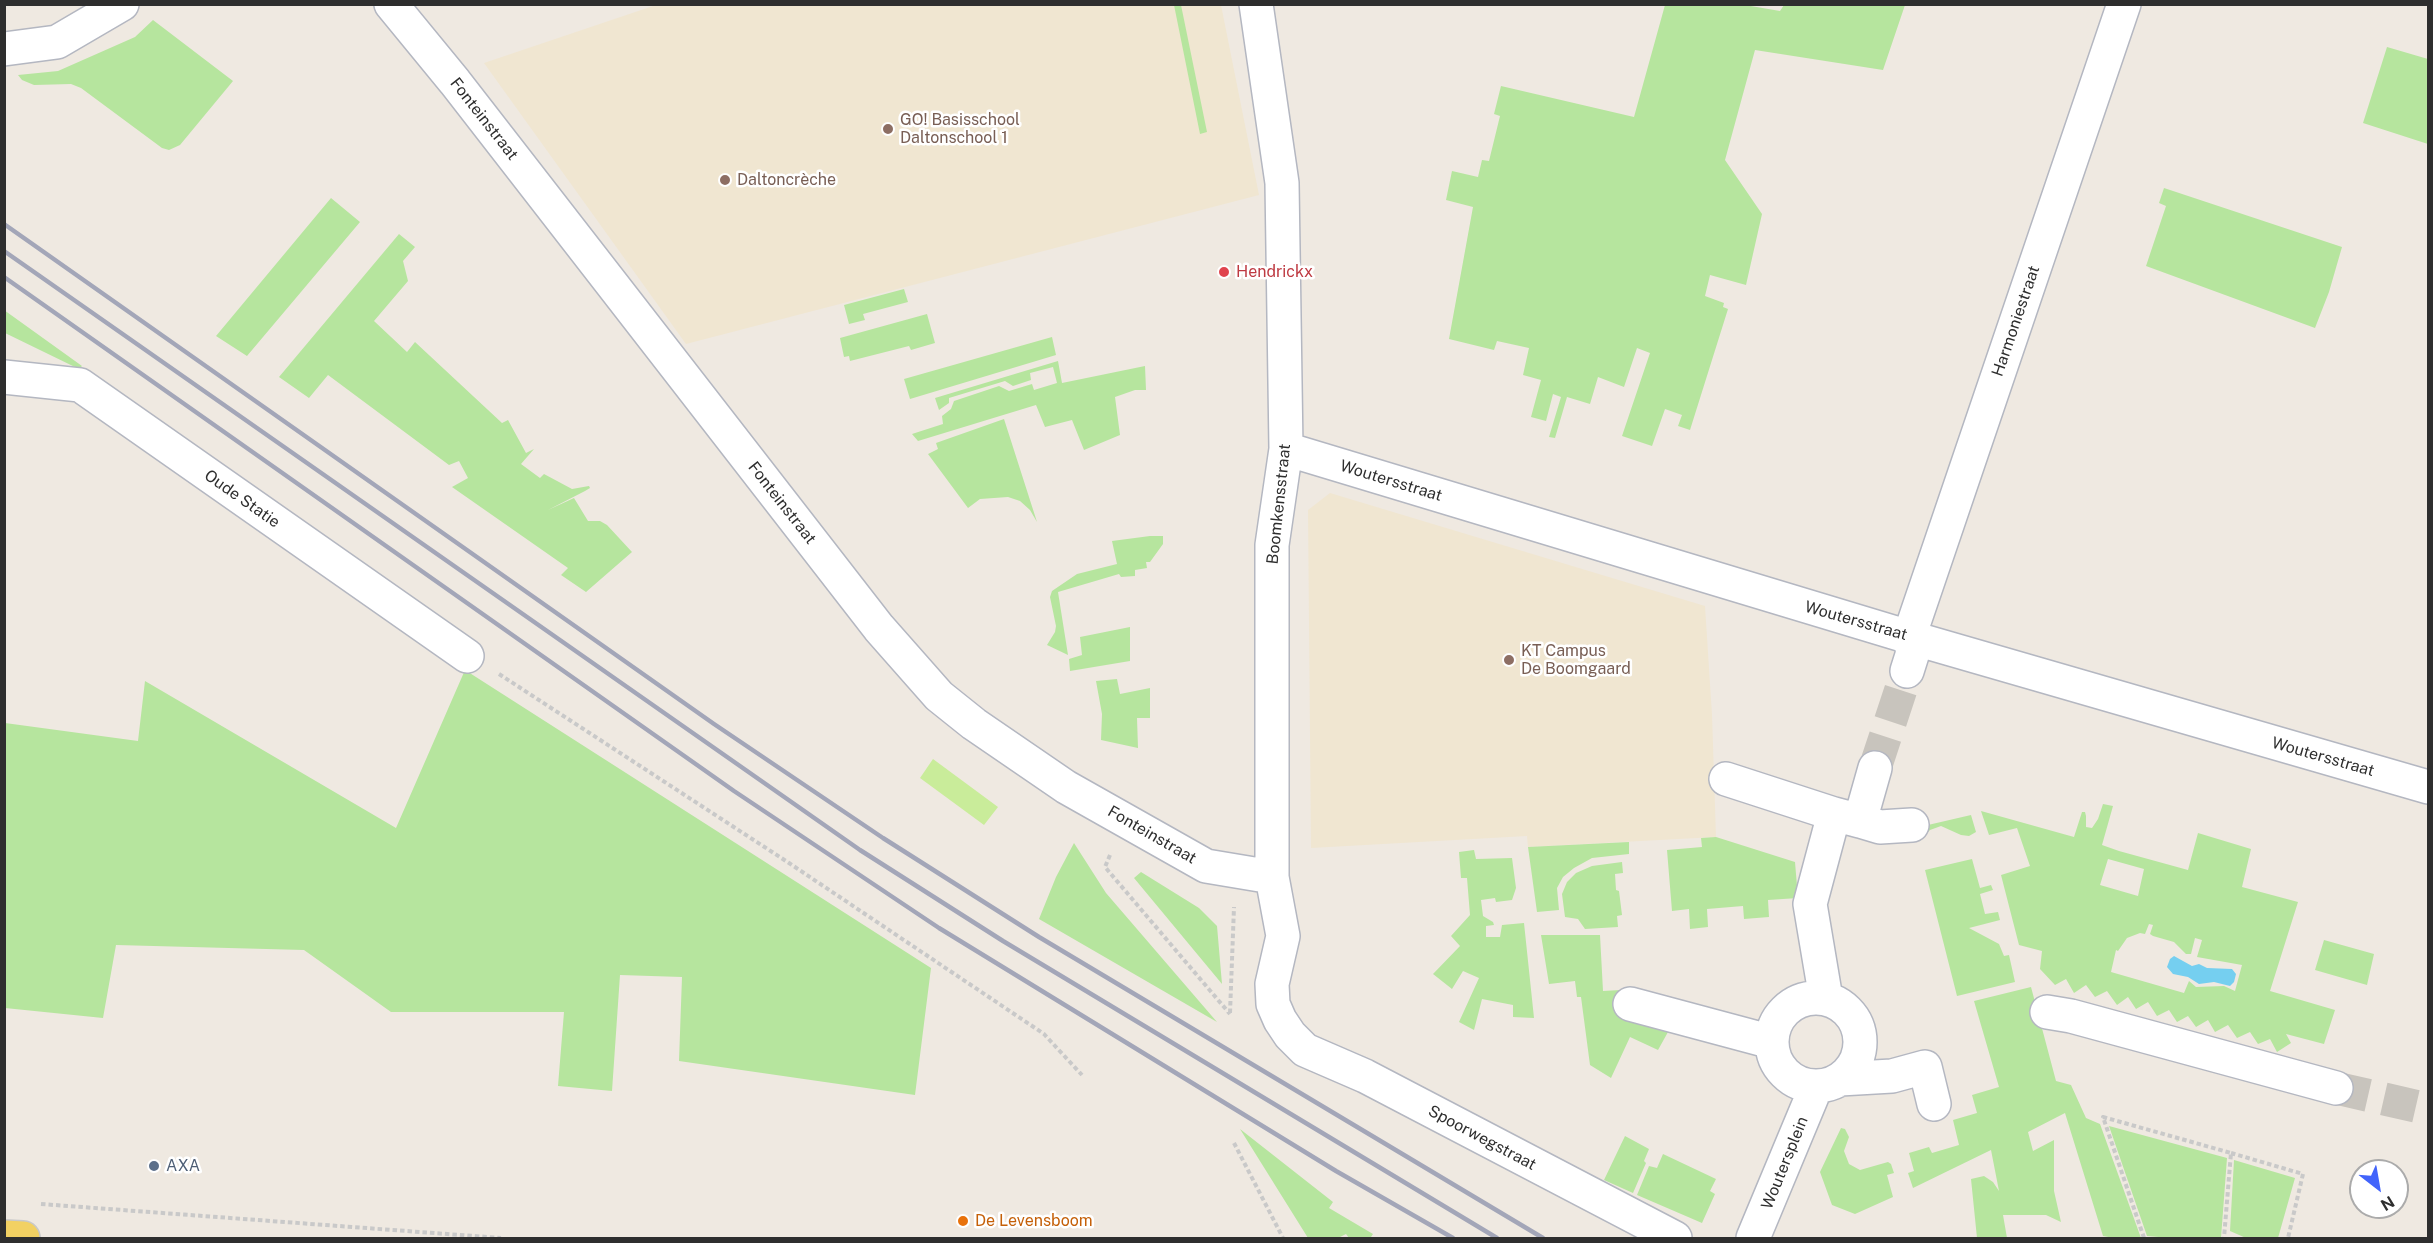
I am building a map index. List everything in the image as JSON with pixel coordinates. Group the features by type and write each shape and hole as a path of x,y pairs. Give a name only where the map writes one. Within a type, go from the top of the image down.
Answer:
{"main road":[{"path":"4,1237 23,1239"}],"street":[{"path":"4,49 57,42 122,4"},
{"name":"Fonteinstraat","path":"392,4 879,628 911,667 939,696 974,724 1066,787 1206,866 1272,877"},
{"name":"Harmoniestraat","path":"1909,637 2124,4"},
{"name":"Boomkensstraat","path":"1260,7 1282,183 1286,449 1272,545 1272,877 1283,936 1272,984 1273,1004 1290,1035"},
{"name":"Oude Statie","path":"4,377 80,385 467,656"},
{"name":"Woutersstraat","path":"1286,449 1909,637 2428,788"},
{"path":"1907,671 1913,652 1909,637"},
{"path":"1875,768 1847,817 1810,904 1826,999 1800,1001 1779,1017 1772,1042 1774,1059 1784,1074 1798,1084 1892,1076 1924,1067 1934,1104"},
{"path":"1726,779 1880,827 1912,825"},
{"name":"Woutersplein","path":"1754,1239 1769,1200 1828,1083 1854,1064 1860,1045 1857,1024 1844,1008 1826,999"},
{"path":"1630,1004 1772,1042"},
{"path":"2047,1012 2072,1016 2336,1088"},
{"name":"Spoorwegstraat","path":"1290,1035 1305,1050 1365,1076 1675,1239"},
{"path":"1769,1200 1795,1187 1808,1170"}],"path":[{"path":"467,656 488,666 789,863 1044,1034 1082,1075"},
{"path":"1126,819 1105,867 1230,1014 1232,933"},
{"path":"2144,1239 2103,1117 2303,1174 2288,1239"},
{"path":"1234,1143 1283,1239"},
{"path":"2224,1239 2230,1153"},
{"path":"39,1203 501,1239"}],"shaded area":[{"name":"GO! Basisschool Daltonschool 1","path":"656,5 1221,5 1259,195 686,344 484,63"},
{"name":"KT Campus De Boomgaard","path":"1330,493 1705,606 1712,715 1716,837 1528,847 1527,836 1311,848 1308,510"}],"green space":[{"path":"1174,5 1181,5 1207,132 1200,134"},
{"path":"1665,5 1745,5 1780,11 1784,5 1905,5 1883,70 1755,50 1725,160 1762,214 1746,285 1710,275 1705,296 1724,303 1723,307 1728,309 1690,430 1678,426 1682,415 1665,409 1652,446 1622,436 1650,353 1637,348 1624,387 1598,377 1590,404 1567,397 1555,438 1549,437 1561,397 1553,394 1546,421 1531,417 1541,380 1523,375 1529,348 1497,341 1494,350 1449,339 1473,207 1446,200 1452,171 1478,177 1482,160 1489,161 1500,116 1494,114 1501,86 1634,117"},
{"path":"153,20 233,81 180,145 169,150 162,148 81,88 71,84 34,85 22,80 18,75 58,71 135,37"},
{"path":"2387,47 2428,59 2428,144 2363,123"},
{"path":"2164,188 2342,247 2329,292 2315,328 2146,266 2166,206 2159,203"},
{"path":"331,198 360,222 247,356 216,336"},
{"path":"399,234 415,247 403,261 408,281 374,321 407,352 415,342 502,423 508,420 526,453 534,449 521,464 540,478 544,474 572,489 589,486 590,488 585,491 548,510 574,498 588,521 600,521 607,525 632,552 586,592 561,575 568,568 452,487 468,478 459,461 449,465 328,375 309,398 279,377"},
{"path":"904,289 908,302 863,314 865,320 849,324 844,305"},
{"path":"4,310 82,366 79,369 5,333"},
{"path":"927,314 935,343 911,350 909,346 850,361 849,356 844,357 840,338"},
{"path":"1052,337 1056,355 910,399 904,379"},
{"path":"1058,361 1062,383 1145,366 1146,390 1135,390 1115,397 1120,435 1084,450 1072,420 1045,427 1036,405 918,441 912,434 943,424 942,416 951,409 954,401 999,386 1009,391 1032,384 1034,390 1057,383 1053,367 1030,373 1031,380 1013,386 1005,381 949,398 949,403 939,410 935,398"},
{"path":"1004,419 1037,522 1030,510 1020,501 1008,497 980,499 968,508 928,454 938,449 936,443"},
{"path":"1163,536 1163,544 1150,562 1146,562 1147,568 1135,570 1135,576 1121,577 1119,574 1058,592 1068,655 1047,645 1056,626 1050,597 1052,591 1077,574 1117,564 1112,541"},
{"path":"1130,627 1130,661 1070,671 1069,659 1082,655 1080,637"},
{"path":"465,670 931,968 915,1095 679,1061 682,977 620,975 612,1091 558,1086 564,1012 391,1012 304,950 116,945 103,1018 5,1008 5,723 138,741 145,681 396,828"},
{"path":"1117,679 1120,694 1150,688 1150,718 1137,718 1138,748 1101,740 1102,714 1096,681"},
{"path":"933,759 998,807 984,825 920,778"},
{"path":"2103,804 2113,806 2102,845 2188,870 2198,833 2251,849 2242,887 2298,902 2270,991 2335,1010 2324,1044 2286,1034 2291,1043 2277,1052 2270,1039 2258,1044 2250,1032 2237,1038 2228,1025 2215,1032 2208,1020 2196,1027 2188,1016 2177,1022 2169,1010 2157,1016 2148,1002 2136,1009 2128,997 2117,1005 2107,991 2095,997 2086,985 2074,993 2066,979 2055,985 2040,969 2042,951 2019,945 2001,875 2030,866 2017,828 1989,835 1981,811 2074,837 2082,812 2085,812 2086,827 2092,828","holes":["2108,859 2144,869 2138,896 2100,885","2149,924 2153,925 2150,934 2174,942 2186,954 2191,954 2195,938 2202,940 2197,957 2242,965 2235,991 2224,986 2196,987 2189,981 2184,993 2111,972 2116,950 2118,951 2127,938 2140,933 2145,934"]},
{"path":"1971,815 1976,832 1969,836 1941,826 1926,834 1915,828"},
{"path":"1716,837 1795,862 1798,898 1768,900 1769,917 1744,919 1743,906 1707,909 1708,927 1690,929 1689,909 1672,911 1667,850 1702,847 1701,838"},
{"path":"1629,842 1629,854 1592,858 1574,868 1563,877 1557,888 1559,910 1537,912 1528,847"},
{"path":"1074,843 1106,893 1217,1022 1039,919 1056,877"},
{"path":"1474,850 1476,859 1512,858 1516,888 1512,900 1496,902 1495,898 1481,900 1483,916 1494,925 1486,926 1486,937 1500,937 1502,925 1524,923 1534,1018 1513,1017 1513,1005 1482,999 1474,1030 1459,1022 1479,978 1463,971 1452,989 1433,974 1460,946 1451,936 1470,915 1467,878 1461,878 1459,852"},
{"path":"1972,859 1980,888 1991,885 1993,890 1980,894 1985,914 1998,912 2000,920 1969,928 1999,944 2004,956 2009,955 2015,982 1957,996 1925,870"},
{"path":"1622,862 1623,873 1615,874 1622,915 1617,916 1618,927 1585,929 1578,919 1565,917 1562,894 1567,882 1576,873 1592,866"},
{"path":"1141,872 1199,908 1217,926 1222,984 1134,878"},
{"path":"1541,935 1600,935 1603,991 1638,989 1619,1009 1668,1032 1658,1050 1630,1037 1611,1078 1590,1065 1581,997 1577,997 1575,981 1549,984"},
{"path":"2324,940 2374,954 2367,985 2315,970"},
{"path":"2031,987 2056,1081 2071,1085 2086,1118 2100,1124 2141,1238 2103,1236 2065,1113 2028,1132 2033,1151 2054,1140 2054,1191 2061,1222 2046,1215 2003,1215 2007,1238 1977,1238 1971,1179 1984,1176 1993,1182 1999,1191 1991,1150 1913,1188 1908,1173 1914,1171 1909,1153 1929,1147 1932,1153 1959,1145 1953,1120 1977,1113 1972,1095 1999,1087 1974,1001"},
{"path":"2109,1126 2227,1158 2221,1238 2147,1236"},
{"path":"1841,1128 1845,1129 1849,1137 1844,1151 1849,1164 1860,1170 1888,1162 1894,1173 1887,1175 1893,1197 1855,1214 1832,1205 1820,1172"},
{"path":"1240,1129 1333,1202 1329,1208 1373,1234 1371,1237 1349,1238 1346,1234 1338,1238 1308,1238"},
{"path":"1625,1136 1649,1149 1644,1161 1646,1163 1633,1193 1604,1180"},
{"path":"1663,1154 1716,1179 1710,1191 1715,1194 1702,1223 1637,1195 1649,1166 1657,1168"},
{"path":"2234,1160 2295,1178 2278,1238 2246,1238 2230,1231"}],"water":[{"path":"2174,956 2192,966 2199,964 2207,968 2232,969 2236,974 2234,982 2230,986 2214,982 2199,984 2188,977 2173,974 2167,967"}],"tunnel":[{"path":"1875,768 1907,671"},
{"path":"2336,1088 2428,1109"}],"railway":[{"path":"4,224 714,724 883,838 1039,937 1543,1238"},
{"path":"4,251 860,850 1003,941 1497,1238"},
{"path":"4,277 734,791 939,928 1336,1171 1453,1238"}],"place":[{"name":"GO! Basisschool Daltonschool 1","path":"888,129"},
{"name":"Daltoncrèche","path":"725,180"},
{"name":"Hendrickx","path":"1224,272"},
{"name":"KT Campus De Boomgaard","path":"1509,660"},
{"name":"AXA","path":"154,1166"},
{"name":"De Levensboom","path":"963,1221"}]}
